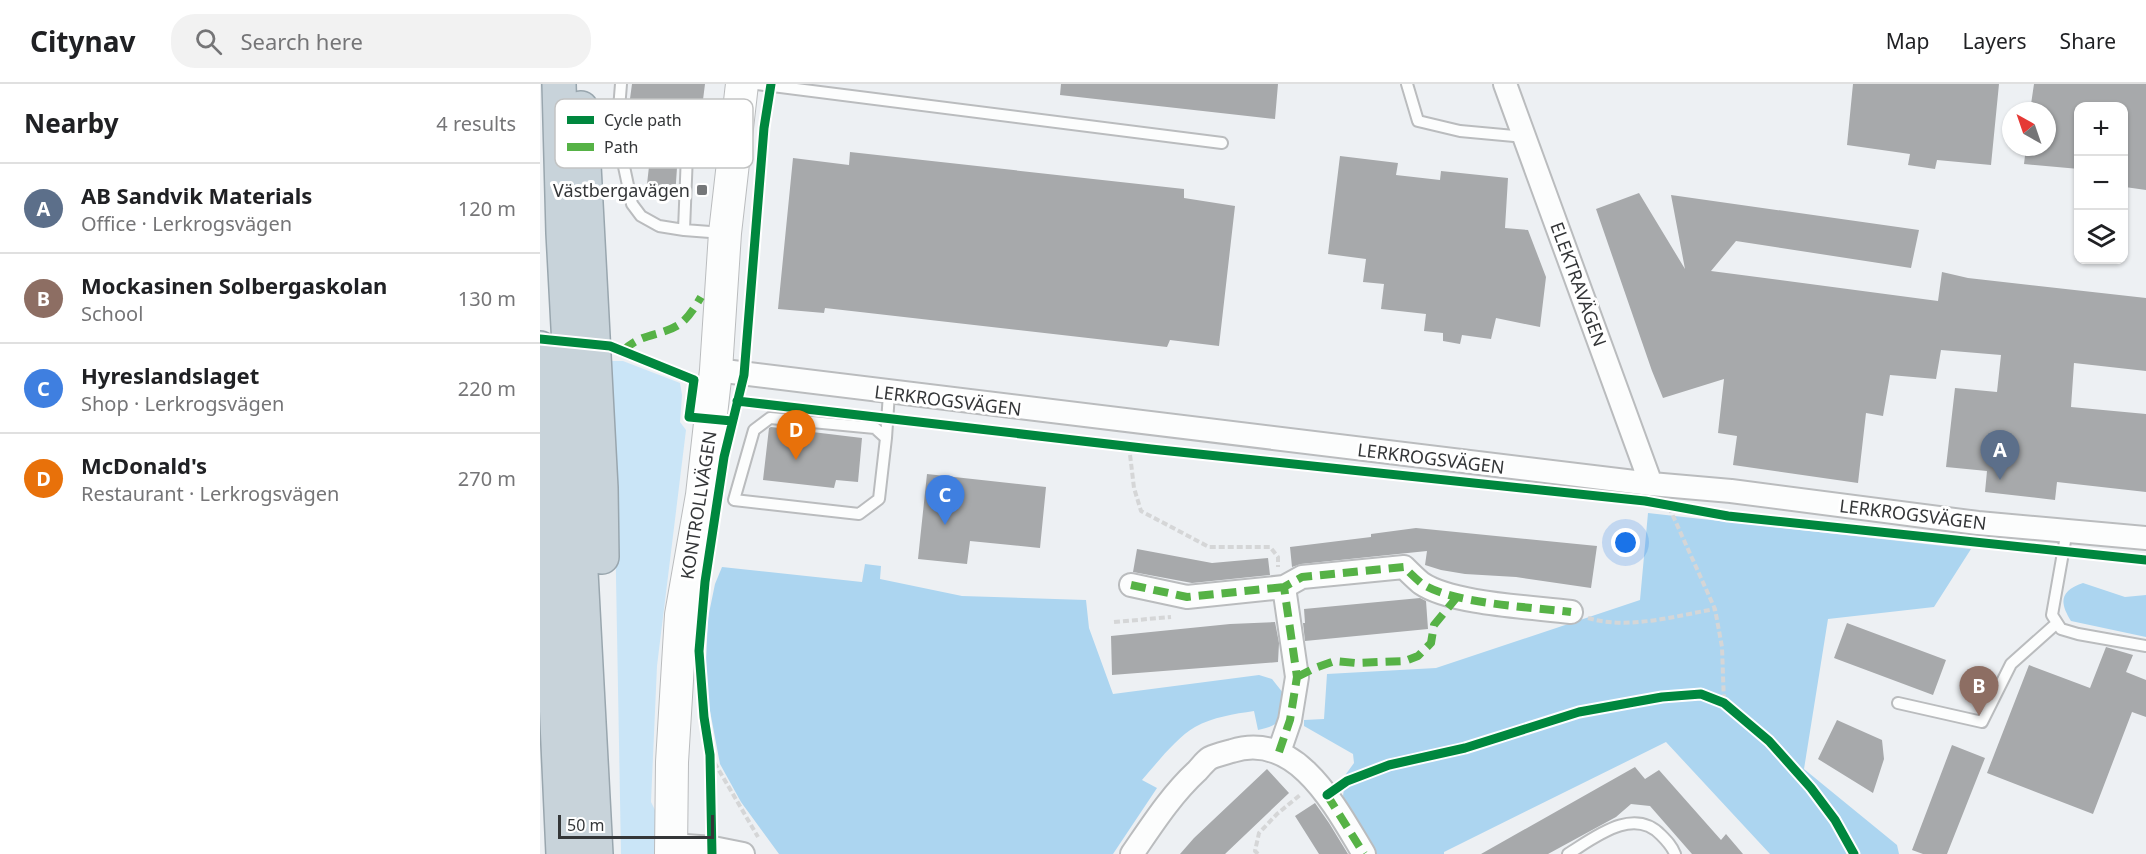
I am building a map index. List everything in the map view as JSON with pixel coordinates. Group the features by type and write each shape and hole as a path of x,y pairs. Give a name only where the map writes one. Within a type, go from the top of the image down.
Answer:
{"highway":[{"path":"559,84 559,99"},
{"path":"580,84 581,99"},
{"path":"561,168 596,854"},
{"path":"584,168 601,488 603,657 592,771"},
{"path":"540,348 563,854"}],"street":[{"name":"KONTROLLVÄGEN","path":"740,99 742,84"},
{"name":"ELEKTRAVÄGEN","path":"1505,84 1654,494"},
{"name":"KONTROLLVÄGEN","path":"671,850 672,762 681,615 702,495 716,370 725,233 732,168"},
{"name":"LERKROGSVÄGEN","path":"716,370 1654,494 1731,490 1978,522 2146,538"},
{"path":"1131,585 1187,597 1284,587 1302,578 1404,567 1421,583 1443,594 1472,600 1571,612"},
{"path":"1279,752 1290,720 1297,677 1284,587"},
{"path":"1132,854 1159,815 1186,782 1210,758 1248,746 1279,752 1301,766 1327,795 1364,854"},
{"path":"671,850 750,843"}],"lane":[{"path":"620,99 621,84"},
{"path":"757,84 1222,143"},
{"path":"1407,84 1418,121 1460,131 1525,137"},
{"path":"624,168 632,204 641,216 659,226 725,233"},
{"path":"684,230 686,168"},
{"path":"886,438 875,428 770,418 754,430 734,500 859,514 879,499 886,438 889,393"},
{"path":"2067,530 2052,615 2061,629 2146,646"},
{"path":"1898,704 1982,722 2011,664 2057,622"},
{"path":"1568,854 1612,828 1630,823 1642,824 1658,832 1673,847 1675,854"}],"path":[{"path":"1118,445 1140,448"},
{"path":"1129,446 1134,488 1141,511 1209,547 1270,547 1278,557 1278,573 1284,587"},
{"path":"1654,494 1673,506 1715,609 1722,647 1724,703"},
{"path":"1571,612 1603,623 1638,622 1715,609"},
{"path":"1713,699 1733,710"},
{"path":"709,750 710,776"},
{"path":"709,750 750,843 765,848"},
{"path":"1256,853 1259,833 1298,795 1327,795"}],"shaded area":[{"path":"610,361 623,361 680,383 682,395 680,422 686,430 657,666 651,802 657,814 656,854 621,854 613,411"},
{"path":"1648,513 1971,549 1934,607 1828,619 1804,769 1897,845 1899,854 1770,854 1666,742 1444,854 1376,854 1343,796 1346,774 1354,763 1353,754 1304,726 1304,720 1324,719 1327,674 1436,668 1640,600"},
{"path":"865,564 881,566 880,579 962,596 1086,600 1089,628 1113,694 1259,675 1272,679 1287,698 1284,712 1280,720 1266,728 1258,730 1254,711 1209,721 1195,727 1181,738 1142,780 1157,788 1113,854 779,854 741,802 720,764 707,695 706,662 708,618 715,584 722,567 862,582"},
{"path":"2083,583 2125,597 2146,595 2146,637 2071,621 2063,603 2064,598 2075,586"}],"building":[{"path":"632,84 705,84 703,99 630,99"},
{"path":"1061,84 1278,84 1275,119 1060,95"},
{"path":"1853,84 1999,84 1991,165 1937,160 1935,169 1908,165 1910,154 1847,145"},
{"path":"2034,84 2146,84 2146,190 2128,187 2128,102 2074,102 2074,169 2024,164 2025,156 2056,156 2056,102 2031,102"},
{"path":"850,152 1184,189 1184,198 1235,206 1219,346 1170,340 1167,347 825,308 824,313 778,309 793,158 849,165"},
{"path":"1340,156 1398,163 1396,175 1440,180 1441,171 1508,178 1505,228 1528,230 1546,277 1540,327 1496,318 1491,339 1462,335 1460,344 1443,341 1443,333 1424,331 1426,314 1381,309 1384,284 1363,282 1366,259 1328,254"},
{"path":"649,168 677,168 675,197 646,193"},
{"path":"1639,193 1685,269 1671,195 1919,230 1911,268 1736,241 1711,271 1938,301 1942,272 1968,278 2146,298 2146,371 2074,363 2071,407 2146,414 2146,492 2057,482 2055,500 1985,492 1987,471 1946,467 1955,388 1997,392 2001,355 1941,350 1936,379 1890,375 1883,416 1866,413 1858,483 1733,465 1737,436 1718,433 1724,379 1663,398 1596,209"},
{"path":"769,428 862,438 858,482 836,480 834,488 763,480"},
{"path":"927,474 1046,487 1040,548 970,541 967,564 918,559"},
{"path":"1416,528 1597,546 1591,588 1516,577 1441,570 1425,565 1427,551 1301,564 1292,567 1290,547 1371,537 1371,534"},
{"path":"1137,549 1212,563 1268,558 1270,575 1192,583 1133,572"},
{"path":"1420,598 1426,601 1428,629 1305,641 1304,609"},
{"path":"1275,622 1279,643 1278,662 1112,675 1111,636 1230,624"},
{"path":"1847,623 1946,660 1933,695 1834,658"},
{"path":"2106,647 2133,655 2126,672 2146,680 2146,717 2132,712 2093,814 1987,773 2029,665 2090,688"},
{"path":"1837,720 1882,740 1884,759 1873,793 1818,759"},
{"path":"1952,745 1985,758 1947,854 1923,854 1912,850"},
{"path":"1635,767 1645,779 1659,770 1721,840 1726,834 1743,854 1692,854 1650,806 1631,804 1616,817 1548,854 1481,854"},
{"path":"1267,769 1289,793 1225,854 1180,854 1194,838"},
{"path":"1315,803 1348,854 1319,854 1295,816"}],"marked path":[{"path":"623,351 637,341 680,324 701,297"},
{"path":"1279,752 1290,720 1297,677 1284,587 1302,577 1404,567 1421,583 1452,596 1493,604 1571,612"},
{"path":"1131,585 1187,597 1284,587"},
{"path":"1297,677 1335,661 1356,663 1405,661 1418,656 1431,643 1434,625 1457,597"},
{"path":"1327,795 1364,854"}],"cycle path":[{"path":"712,854 710,755 704,717 699,651 705,582 724,457 744,375 764,128 771,84"},
{"path":"540,339 610,346 694,380 689,417 732,421"},
{"path":"737,401 1151,449 1645,501 1728,516 2146,560"},
{"path":"1327,795 1347,781 1389,765 1465,748 1579,712 1662,697 1701,694 1724,703 1769,741 1811,788 1835,820 1854,854"}],"place":[{"name":"Västbergavägen","path":"702,190"},
{"name":"McDonald's","path":"796,460"},
{"name":"AB Sandvik Materials","path":"2000,480"},
{"name":"Hyreslandslaget","path":"945,525"},
{"name":"Mockasinen Solbergaskolan","path":"1979,716"}]}
